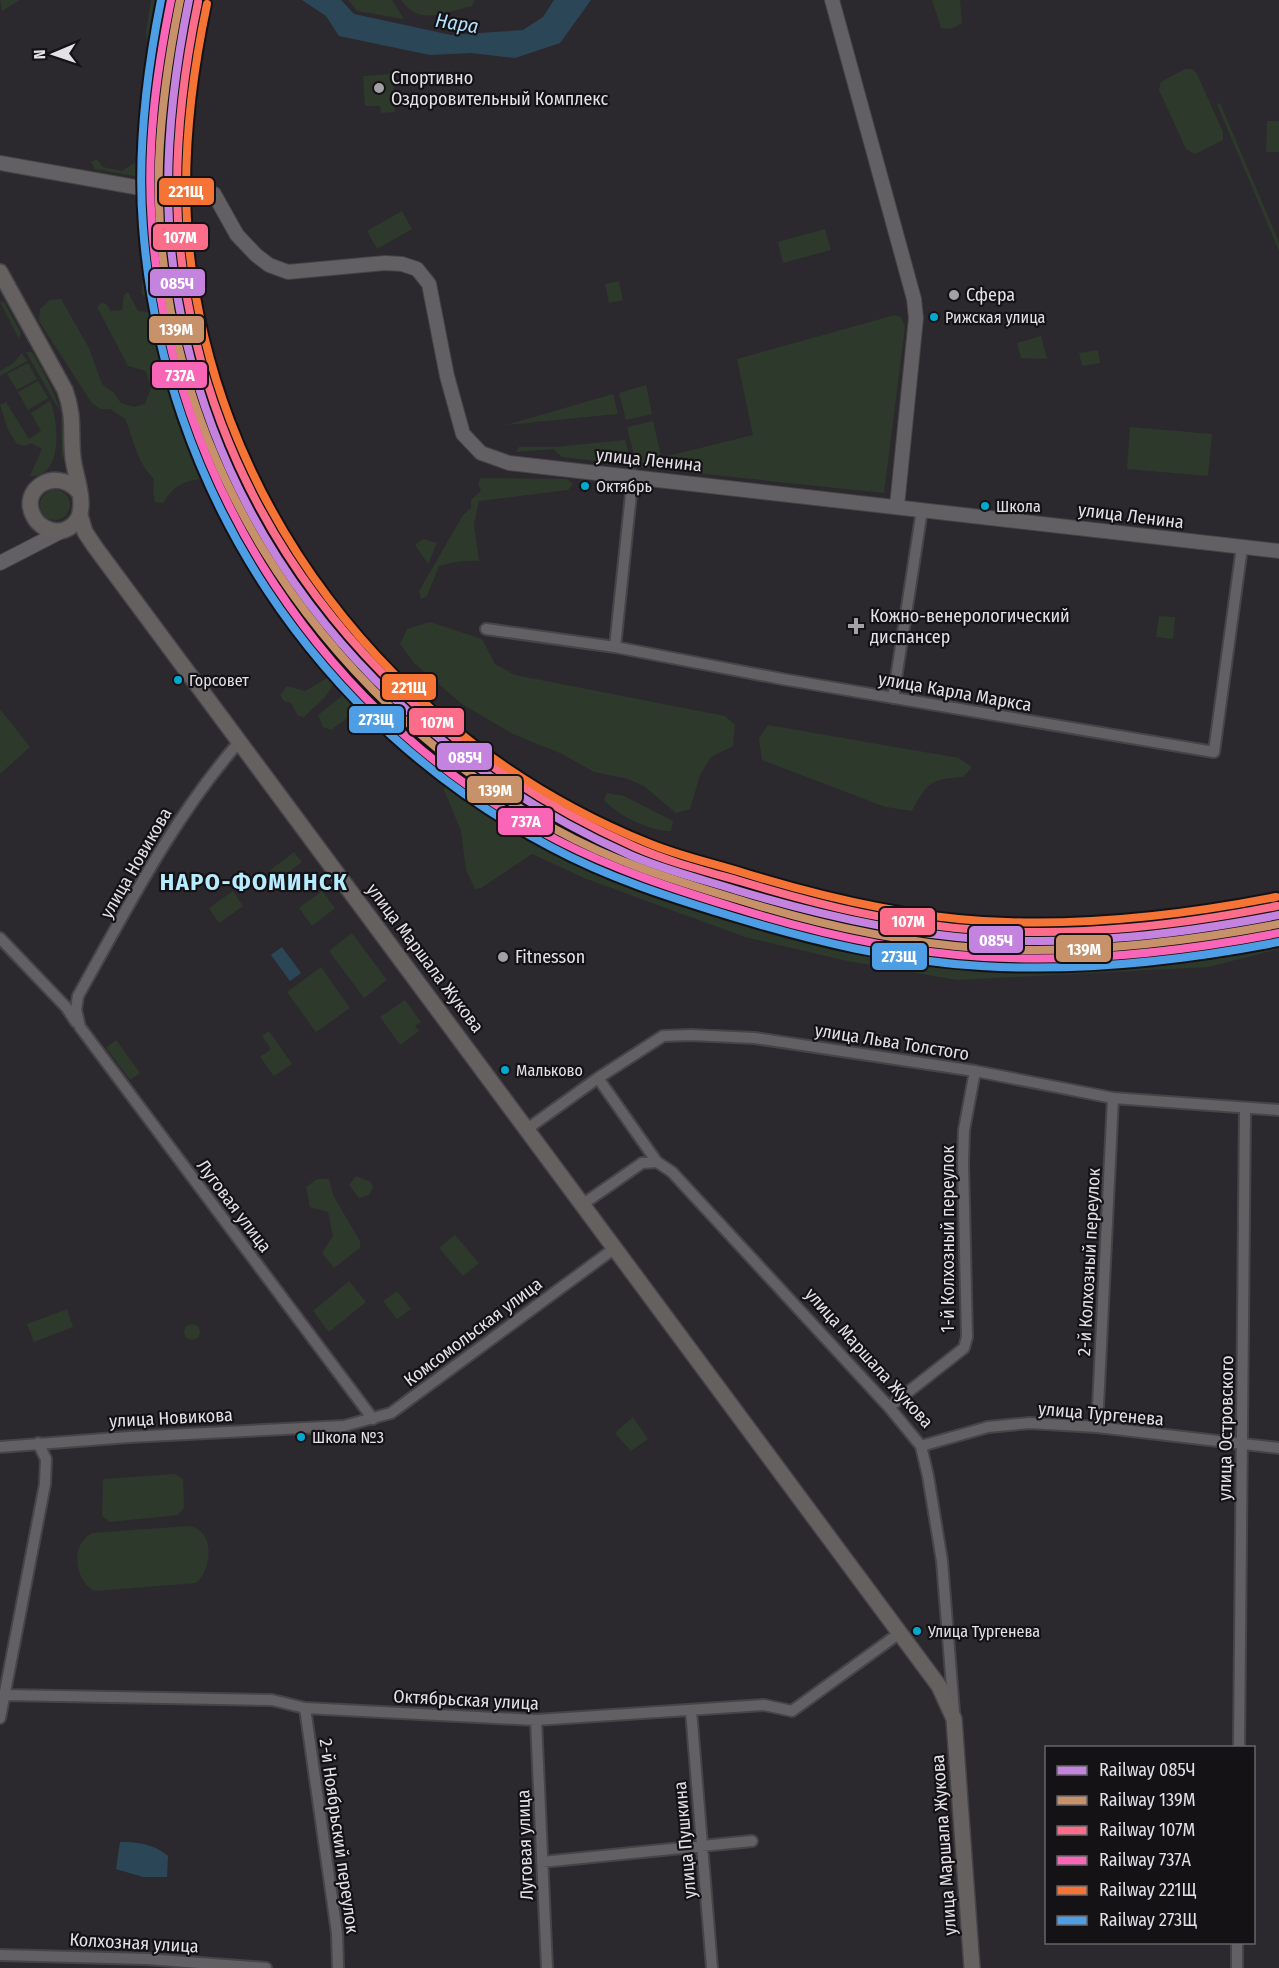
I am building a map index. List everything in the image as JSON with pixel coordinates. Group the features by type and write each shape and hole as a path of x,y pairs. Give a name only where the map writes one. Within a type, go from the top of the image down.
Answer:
{"main road":[{"path":"0,272 65,390 72,410 72,456 80,515 74,525 62,531"},
{"path":"54,479 72,456"},
{"path":"78,491 65,481 54,479 43,483 35,491 31,507 38,522 47,529 85,532"},
{"name":"улица Маршала Жукова","path":"80,515 85,532 939,1686 954,1719 972,1968"}],"street":[{"path":"832,0 914,299 916,318 897,506"},
{"path":"0,163 163,192"},
{"name":"улица Ленина","path":"187,192 214,194 237,235 249,248 269,265 288,273 385,263 402,264 417,269 429,284 447,376 464,434 481,453 509,463 633,475 1279,551"},
{"path":"615,648 633,475"},
{"path":"893,698 922,510"},
{"path":"33,544 38,522"},
{"path":"0,563 62,531"},
{"name":"улица Карла Маркса","path":"486,628 615,648 1214,752 1242,547"},
{"name":"улица Новикова","path":"76,1010 78,996 184,813 209,776 240,741"},
{"path":"0,938 66,1007 80,1027"},
{"name":"Луговая улица","path":"76,1010 80,1027 373,1419"},
{"name":"улица Льва Толстого","path":"527,1129 598,1078 663,1036 691,1035 755,1038 975,1071 1113,1098 1279,1110"},
{"name":"1-й Колхозный переулок","path":"889,1407 964,1348 966,1337 964,1130 975,1071"},
{"name":"улица Маршала Жукова","path":"598,1078 657,1162 672,1172 889,1407 921,1446 942,1561 954,1719"},
{"name":"2-й Колхозный переулок","path":"1097,1427 1113,1098"},
{"name":"улица Островского","path":"1239,1746 1245,1108"},
{"path":"583,1204 642,1163 657,1162"},
{"name":"Комсомольская улица","path":"344,1425 391,1413 615,1248"},
{"name":"улица Тургенева","path":"921,1446 988,1427 1030,1423 1097,1427 1242,1446 1279,1448"},
{"name":"улица Новикова","path":"0,1447 344,1425"},
{"path":"0,1718 45,1484 46,1459 38,1443"},
{"name":"Октябрьская улица","path":"6,1695 272,1700 305,1708 536,1720 764,1706 792,1711 901,1632"},
{"name":"2-й Ноябрьский переулок","path":"305,1708 337,1933 338,1968"},
{"name":"улица Пушкина","path":"691,1710 712,1968"},
{"name":"Луговая улица","path":"536,1720 547,1968"},
{"path":"542,1862 752,1842"},
{"path":"1237,1944 1237,1968"},
{"name":"Колхозная улица","path":"0,1955 266,1968"}],"green space":[{"path":"0,0 20,0 2,11"},
{"path":"151,0 170,0 161,48 157,152 150,154 144,130 150,116 146,86 149,61 146,32"},
{"path":"348,0 392,0 404,19 357,11"},
{"path":"401,0 475,0 472,6 442,14 424,15 408,8"},
{"path":"932,0 960,0 962,23 951,29 941,28"},
{"path":"1185,69 1192,69 1197,74 1223,132 1223,140 1195,154 1186,149 1159,90 1161,82"},
{"name":"Спортивно Оздоровительный Комплекс","path":"393,74 395,112 381,113 380,106 365,106 363,76"},
{"path":"1220,103 1279,242 1279,251 1217,104"},
{"path":"1267,121 1279,121 1279,152 1266,152"},
{"path":"97,159 103,167 122,171 139,160 150,179 95,169 91,162"},
{"path":"402,211 412,229 377,249 367,231"},
{"path":"825,229 831,250 783,263 778,242"},
{"path":"159,235 162,241 178,342 189,382 226,489 229,502 223,507 214,500 202,479 184,483 170,493 163,503 155,502 154,479 143,465 125,419 110,409 100,409 91,402 39,321 40,309 50,300 61,299 89,348 102,384 114,393 121,403 134,407 145,404 151,388 146,371 128,366 97,307 101,303 106,304 111,311 122,310 124,295 128,292 138,311 149,312 161,299 142,295 142,284 151,277 153,270 160,268 151,254 154,241"},
{"path":"619,281 623,300 609,303 605,284"},
{"path":"0,302 4,302 21,333 19,339"},
{"path":"895,315 901,317 905,327 884,493 666,470 664,457 753,435 737,359"},
{"path":"1041,336 1047,359 1021,358 1017,343"},
{"path":"1098,350 1100,363 1082,366 1079,353"},
{"path":"26,352 32,352 46,377 60,412"},
{"path":"22,353 27,361 0,376 0,371 12,364"},
{"path":"28,363 37,379 17,390 7,374"},
{"path":"38,381 48,398 28,410 18,392"},
{"path":"646,385 652,414 626,420 619,393"},
{"path":"613,394 618,414 506,425"},
{"path":"50,401 56,434 53,459 41,474 30,476 42,449 31,443 25,446 17,444 8,430 0,405 6,402 29,439 41,431 31,413"},
{"path":"61,414 65,446 62,460"},
{"path":"653,421 664,469 637,467 627,427"},
{"path":"1130,427 1212,434 1208,476 1127,469"},
{"path":"625,440 632,465 562,457 553,449 516,452 519,447 554,447"},
{"path":"481,478 567,479 573,484 568,490 479,501 474,525 479,561 439,566 427,596 421,599 419,591 463,515 471,508 471,500 481,491 478,483"},
{"path":"55,490 66,494 70,505 66,516 55,520 44,516 40,505 44,494"},
{"path":"423,539 437,543 428,564 415,545"},
{"path":"1159,616 1175,617 1173,639 1156,637"},
{"path":"430,622 482,639 495,664 515,675 725,716 735,725 733,746 711,757 700,775 690,809 676,813 644,786 628,779 594,772 562,754 513,734 462,704 414,663 400,644 407,629"},
{"path":"327,678 334,684 325,697 304,717 298,716 291,703 284,701 280,695 287,686 305,691"},
{"path":"343,695 357,699 364,711 360,718 349,717 331,730 323,727 318,715"},
{"path":"0,709 30,747 0,774"},
{"path":"768,725 959,758 972,767 963,777 943,779 931,784 912,811 885,807 762,760 759,738"},
{"path":"450,768 539,827 683,890 784,925 969,958 1187,953 1220,949 1279,934 1279,949 1208,967 957,980 847,961 745,937 584,878 532,854 481,888 475,889 466,870 461,831 444,790"},
{"path":"607,793 624,796 673,821 671,831 644,826 626,817 604,800"},
{"path":"294,852 302,862 277,881 269,871"},
{"path":"233,891 243,906 219,923 209,908"},
{"path":"322,891 335,908 312,926 299,908"},
{"path":"352,933 387,980 364,998 329,951"},
{"path":"321,967 350,1008 316,1032 287,992"},
{"path":"405,1000 421,1022 415,1026 419,1031 400,1045 380,1017"},
{"path":"269,1031 292,1064 274,1076 260,1057 271,1049 262,1036"},
{"path":"116,1040 140,1073 130,1080 106,1048"},
{"path":"356,1176 371,1182 373,1188 369,1195 359,1198 349,1185"},
{"path":"317,1179 329,1179 334,1197 360,1241 360,1248 334,1268 322,1253 333,1236 328,1212 310,1207 306,1187"},
{"path":"455,1235 479,1263 463,1276 439,1248"},
{"path":"349,1281 366,1302 329,1332 313,1311"},
{"path":"397,1291 411,1309 397,1319 383,1301"},
{"path":"67,1309 73,1327 34,1342 27,1324"},
{"path":"192,1324 200,1332 192,1340 184,1332"},
{"path":"633,1417 648,1439 631,1451 615,1433"},
{"path":"175,1474 183,1479 184,1508 178,1515 110,1522 102,1516 103,1479"},
{"path":"189,1526 198,1529 204,1535 209,1551 205,1569 196,1583 94,1591 82,1579 77,1562 78,1553 80,1545 92,1533"}],"water":[{"path":"302,0 341,0 354,14 451,35 523,30 543,17 554,0 591,0 560,43 515,58 471,53 430,55 339,36 326,16"},
{"path":"282,947 301,973 290,981 271,955"},
{"path":"120,1842 146,1844 163,1852 168,1856 167,1877 143,1877 116,1869"}],"tunnel":[{"path":"163,192 187,193"}],"rail line":[{"name":"273Щ","path":"161,0 144,113 141,199 157,324 182,418 219,506 267,589 324,666 391,735 467,796 573,858 662,894 762,925 824,941 918,960 1019,967 1094,966 1168,960 1279,942"},
{"name":"737А","path":"171,0 161,56 151,140 150,197 165,321 190,414 227,502 275,585 332,661 399,730 474,790 579,851 623,870 690,894 827,933 921,951 1021,958 1095,957 1169,951 1279,933"},
{"name":"139М","path":"180,0 166,81 160,142 164,267 184,367 217,462 264,550 322,632 390,707 468,773 555,829 623,861 769,909 887,937 978,948 1054,950 1167,942 1279,924"},
{"name":"085Ч","path":"189,0 172,110 168,166 169,222 183,328 212,427 254,519 309,603 375,680 451,748 537,806 630,855 669,870 736,890 857,921 949,936 1055,941 1168,933 1279,915"},
{"name":"107М","path":"198,2 181,111 177,166 178,221 192,325 221,423 263,514 318,598 383,674 459,741 543,799 635,847 700,870 859,913 920,924 981,930 1056,932 1167,924 1277,906"},
{"name":"221Щ","path":"207,4 190,111 186,166 187,221 201,323 230,421 273,512 328,597 394,674 470,741 555,798 648,843 684,856 803,890 892,910 983,921 1093,921 1167,915 1276,897"}],"place":[{"name":"Спортивно Оздоровительный Комплекс","path":"379,88"},
{"name":"Сфера","path":"954,295"},
{"name":"Рижская улица","path":"934,317"},
{"name":"Октябрь","path":"585,486"},
{"name":"Школа","path":"985,506"},
{"name":"Кожно-венерологический диспансер","path":"856,626"},
{"name":"Горсовет","path":"178,680"},
{"name":"Fitnesson","path":"503,957"},
{"name":"Мальково","path":"505,1070"},
{"name":"Школа №3","path":"301,1437"},
{"name":"Улица Тургенева","path":"917,1631"}],"district":[{"name":"НАРО-ФОМИНСК","path":"254,882"}],"water label":[{"name":"Нара","path":"457,23"}]}
